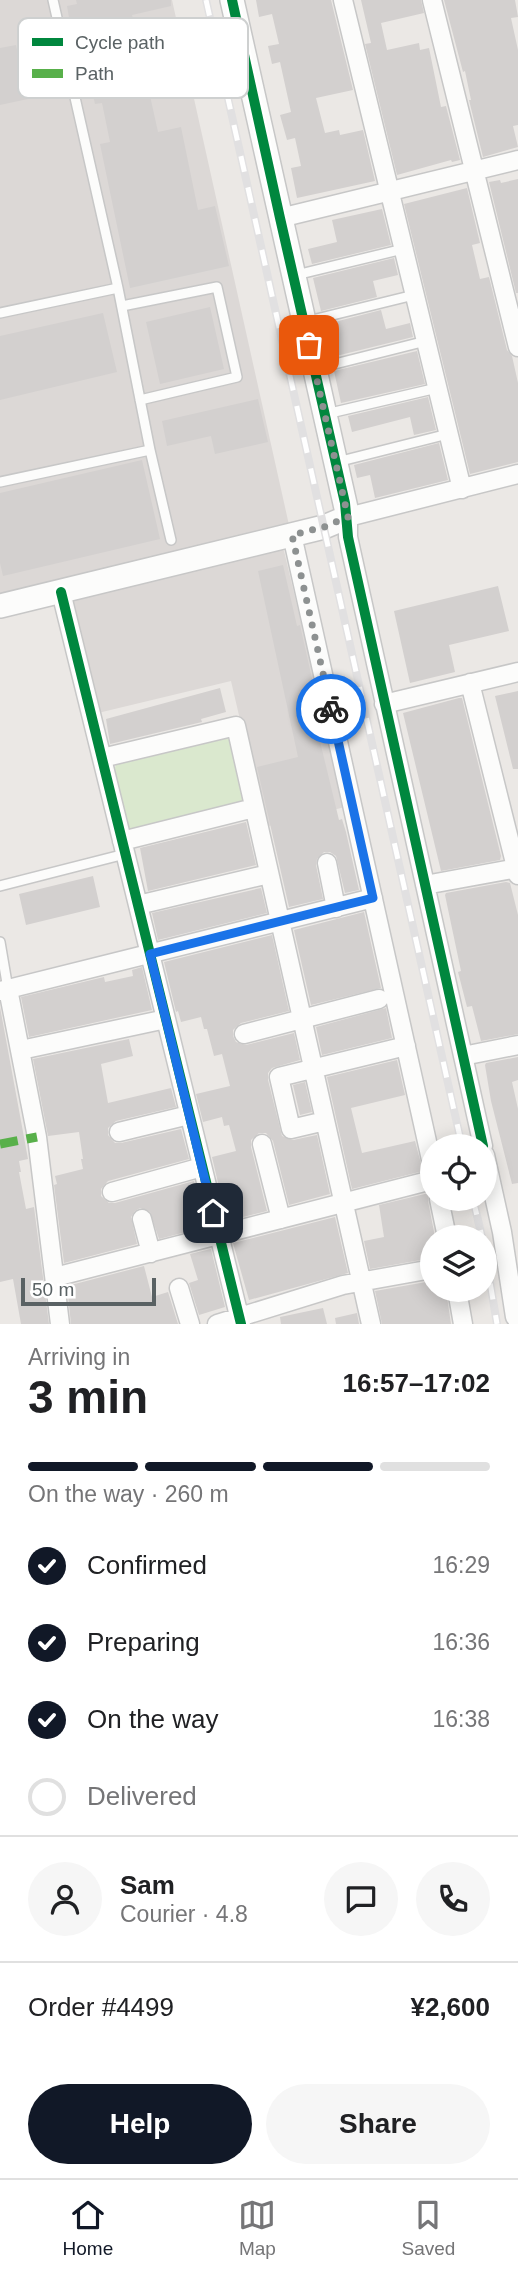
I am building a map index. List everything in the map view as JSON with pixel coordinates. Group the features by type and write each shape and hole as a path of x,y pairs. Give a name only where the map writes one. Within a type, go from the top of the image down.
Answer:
{"street":[{"path":"232,0 236,18"},
{"path":"342,0 462,489"},
{"path":"432,0 518,346"},
{"path":"248,73 348,517 348,537 480,1134"},
{"path":"280,218 518,160"},
{"path":"0,606 324,527 348,517 518,474"},
{"path":"292,535 425,1134"},
{"path":"61,592 240,1320"},
{"path":"384,704 518,672"},
{"path":"425,885 517,870 470,683"},
{"path":"102,758 236,726 371,1324"},
{"path":"124,847 254,808"},
{"path":"327,863 336,908"},
{"path":"138,905 270,874"},
{"path":"60,1324 37,1137 21,1050 4,990 373,898"},
{"path":"244,1034 379,999"},
{"path":"21,1050 166,1019"},
{"path":"463,1056 518,1045"},
{"path":"325,1121 291,1129 279,1077 406,1046"},
{"path":"119,1132 189,1115"},
{"path":"262,1144 281,1219"},
{"path":"112,1192 202,1167"},
{"path":"55,1277 420,1183"},
{"path":"497,1191 510,1230 515,1317"},
{"path":"142,1219 152,1253"},
{"path":"217,1324 240,1320 343,1285 420,1271"},
{"path":"179,1287 190,1324"},
{"path":"459,1302 463,1324"}],"lane":[{"path":"53,0 57,18"},
{"path":"75,98 122,306 150,450 172,540"},
{"path":"293,276 403,249"},
{"path":"122,306 217,287 237,377 140,400"},
{"path":"0,313 118,288"},
{"path":"303,322 414,295"},
{"path":"314,369 426,341"},
{"path":"325,415 437,388"},
{"path":"335,462 448,434"},
{"path":"0,482 150,450"},
{"path":"0,886 124,847"},
{"path":"0,942 4,990"}],"shaded area":[{"path":"0,0 172,0 176,18 18,18 18,98 194,98 289,525 0,596"},
{"path":"278,547 284,551 345,807 265,827 231,681 98,713 70,604 74,596"}],"green space":[{"path":"231,735 245,803 134,831 127,826 114,770 118,760"}],"building":[{"path":"76,0 171,0 171,6 132,15 133,18 69,18 67,6 77,4"},
{"path":"256,0 331,0 353,90 316,98 325,133 339,130 340,135 363,130 375,181 297,198 291,168 301,166 295,138 287,140 280,115 291,112 280,62 272,64 268,46 279,44 272,14 259,17"},
{"path":"361,0 421,0 424,13 381,23 387,50 419,43 420,50 429,48 441,107 446,106 460,160 397,175 365,44 371,43"},
{"path":"444,0 515,0 518,17 511,18 518,50 518,125 513,126 518,147 483,157 465,71 463,72"},
{"path":"16,45 18,98 28,99 0,105 0,48"},
{"path":"94,98 150,98 158,132 181,127 198,210 215,206 229,266 130,288 100,144 110,142 102,103 95,104"},
{"path":"518,179 516,293 489,182 500,180 501,183"},
{"path":"467,188 480,243 472,245 480,279 489,277 518,383 518,462 470,474 404,204"},
{"path":"382,209 391,245 312,264 308,249 337,242 332,220"},
{"path":"394,258 398,275 373,281 377,297 321,311 313,278"},
{"path":"210,307 224,369 160,384 146,322"},
{"path":"381,310 386,329 410,323 413,337 332,357 323,325"},
{"path":"103,313 117,372 0,400 0,336"},
{"path":"417,351 425,384 341,403 334,371"},
{"path":"428,397 436,430 414,435 410,417 352,432 348,416"},
{"path":"258,399 268,442 215,454 211,436 167,446 162,421"},
{"path":"439,443 448,480 375,498 370,475 357,478 354,465"},
{"path":"142,460 160,539 3,576 0,563 0,493"},
{"path":"283,565 297,626 300,625 324,732 318,733 359,890 345,893 336,856 324,852 317,859 316,865 323,899 289,907 257,767 298,757 258,571"},
{"path":"498,586 509,631 449,645 455,672 410,683 394,611"},
{"path":"220,688 226,712 201,719 202,722 110,744 106,719"},
{"path":"518,691 518,769 513,769 495,696"},
{"path":"462,698 501,856 500,860 441,871 403,713"},
{"path":"246,822 256,865 148,891 140,848"},
{"path":"93,876 100,907 26,925 19,894"},
{"path":"510,883 518,915 518,1034 481,1041 472,1006 467,1007 458,972 461,971 445,895"},
{"path":"261,888 267,913 158,940 152,913"},
{"path":"364,912 381,988 311,1005 294,930"},
{"path":"272,935 289,1011 241,1023 233,1030 233,1036 236,1042 246,1045 294,1033 300,1060 272,1068 268,1073 268,1080 282,1136 293,1140 317,1135 330,1194 289,1205 273,1141 266,1133 259,1133 251,1140 251,1147 267,1211 227,1221 212,1157 236,1151 229,1125 224,1126 222,1117 203,1122 196,1094 230,1086 222,1054 214,1056 201,1017 181,1022 164,962"},
{"path":"142,967 152,1010 29,1037 21,997 104,977 105,982 133,976 132,970"},
{"path":"0,1007 28,1159 19,1161 19,1172 26,1209 34,1207 49,1324 21,1324 13,1279 0,1282"},
{"path":"386,1008 392,1038 322,1055 316,1027"},
{"path":"129,1039 133,1056 101,1064 108,1103 171,1088 176,1107 116,1121 108,1128 108,1135 115,1143 121,1143 181,1129 189,1159 108,1181 101,1189 101,1196 109,1203 115,1203 194,1181 205,1227 159,1239 150,1212 140,1208 131,1217 137,1244 64,1263 55,1176 83,1169 79,1132 48,1136 33,1059"},
{"path":"518,1057 518,1080 512,1082 518,1109 518,1183 512,1184 491,1101 485,1065"},
{"path":"397,1060 405,1095 351,1108 362,1153 415,1141 420,1172 352,1189 327,1077"},
{"path":"305,1082 312,1112 300,1115 293,1085"},
{"path":"420,1195 420,1211 430,1211 433,1225 420,1225 420,1260 370,1269 364,1241 384,1237 379,1205"},
{"path":"335,1217 348,1273 249,1300 233,1243"},
{"path":"211,1249 225,1307 199,1315 189,1283 198,1280 190,1254"},
{"path":"144,1266 152,1297 168,1292 178,1324 71,1324 67,1286"},
{"path":"420,1283 420,1302 448,1302 451,1324 382,1324 375,1291"},
{"path":"323,1308 327,1324 281,1324 280,1317"},
{"path":"357,1313 359,1324 336,1324 335,1318"}],"railway":[{"path":"206,0 210,18"},
{"path":"228,98 459,1134"},
{"path":"476,1211 479,1225"},
{"path":"493,1302 497,1324"}],"marked path":[{"path":"0,1144 37,1137"}],"cycle path":[{"path":"232,0 236,18"},
{"path":"248,73 345,503 348,537 480,1134"},
{"path":"61,592 241,1324"}],"way so far":[{"path":"309,345 348,517 324,527 292,535 331,709"}],"route":[{"path":"213,1213 150,954 373,898 331,709"}]}
